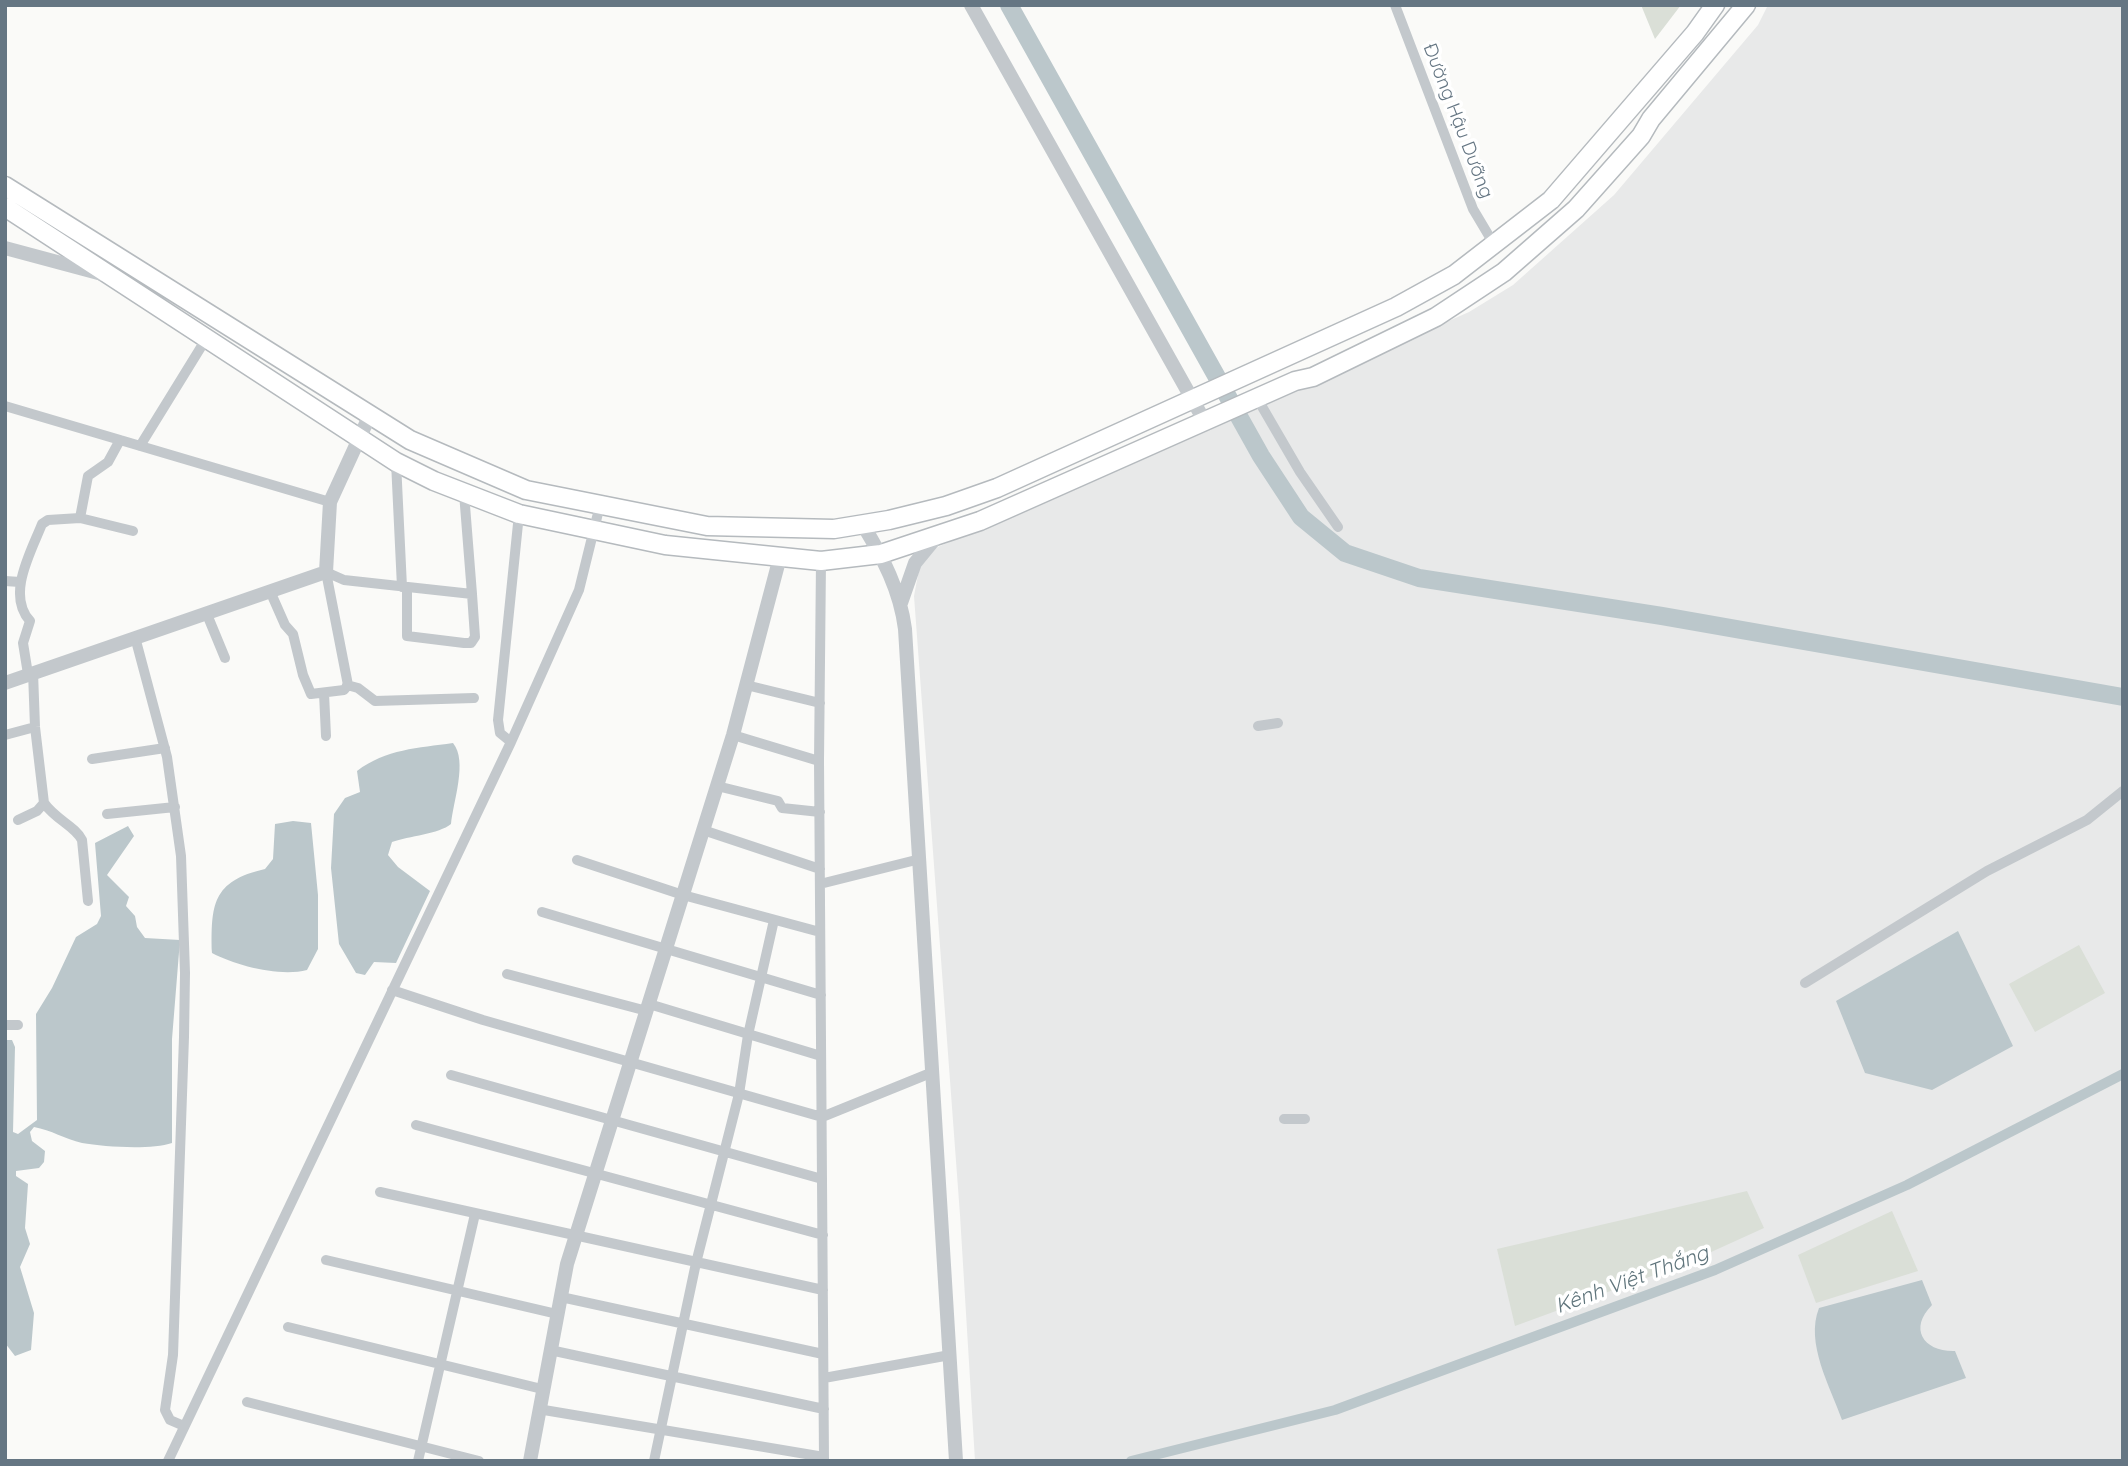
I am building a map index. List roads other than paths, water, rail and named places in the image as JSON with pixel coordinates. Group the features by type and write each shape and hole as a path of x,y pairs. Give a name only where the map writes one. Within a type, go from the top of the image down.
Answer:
{"main road":[{"path":"5,186 369,417 410,440 513,485 707,526 834,529 946,506 997,488 1396,307 1454,275 1495,246 1551,200 1695,33 1715,5"},
{"path":"5,207 396,462 464,493 519,514 665,545 821,561 881,555 980,521 1295,381 1313,377 1436,317 1504,272 1576,209 1641,136 1651,120 1746,5"}],"street":[{"path":"971,5 1195,399 1205,422"},
{"name":"Đường Hậu Dưỡng","path":"1395,5 1473,209 1495,246"},
{"path":"5,248 112,277"},
{"path":"140,446 206,339"},
{"path":"1252,400 1338,527"},
{"path":"5,406 330,502"},
{"path":"270,591 285,625 293,634 308,689 312,694 344,690 348,685 326,572 330,502 369,417"},
{"path":"80,518 88,476 108,462 120,440"},
{"path":"396,462 407,636 464,643 471,643 475,637 464,493"},
{"path":"168,1461 511,742 579,590 600,505"},
{"path":"511,742 502,736 498,724 519,514"},
{"path":"88,901 82,840 78,831 54,817 44,803 30,673 23,643 30,621 22,612 20,582 42,524 48,520 80,518 133,531"},
{"path":"863,525 881,555 901,603 920,859 956,1461"},
{"path":"901,603 915,563 938,535"},
{"path":"530,1461 557,1314 576,1237 733,735 780,557"},
{"path":"538,1409 824,1459 819,761 821,561"},
{"path":"326,572 338,580 472,594"},
{"path":"5,683 326,572"},
{"path":"5,581 20,582"},
{"path":"206,612 225,658"},
{"path":"135,637 164,748 181,856 185,986 173,1355 165,1410 170,1420 184,1426"},
{"path":"348,685 358,688 375,701 474,698"},
{"path":"746,685 820,704"},
{"path":"324,692 326,736"},
{"path":"1258,726 1278,723"},
{"path":"5,735 35,727"},
{"path":"733,735 819,761"},
{"path":"92,759 164,748"},
{"path":"717,786 778,801 782,808 820,812"},
{"path":"1805,983 1987,871 2087,820 2123,791"},
{"path":"18,820 35,812 44,803"},
{"path":"107,814 175,807"},
{"path":"703,830 820,869"},
{"path":"820,884 920,859"},
{"path":"577,860 683,895 820,932"},
{"path":"542,912 821,995"},
{"path":"654,1461 686,1324 696,1263 739,1094 748,1035 774,920"},
{"path":"507,974 648,1008 821,1056"},
{"path":"392,990 630,1063 822,1117 933,1072"},
{"path":"5,1025 18,1025"},
{"path":"451,1074 822,1179"},
{"path":"1284,1119 1305,1119"},
{"path":"416,1125 823,1235"},
{"path":"380,1192 823,1290"},
{"path":"418,1461 475,1214"},
{"path":"326,1260 557,1314"},
{"path":"561,1297 824,1354"},
{"path":"288,1328 542,1389"},
{"path":"550,1350 824,1409"},
{"path":"824,1378 950,1355"},
{"path":"247,1402 479,1461"}],"waterway":[{"path":"1009,5 1261,456 1301,517 1345,553 1419,578 1662,616 2123,697"},
{"name":"Kênh Việt Thắng","path":"1131,1461 1335,1410 1715,1270 1907,1185 2123,1074"}]}
